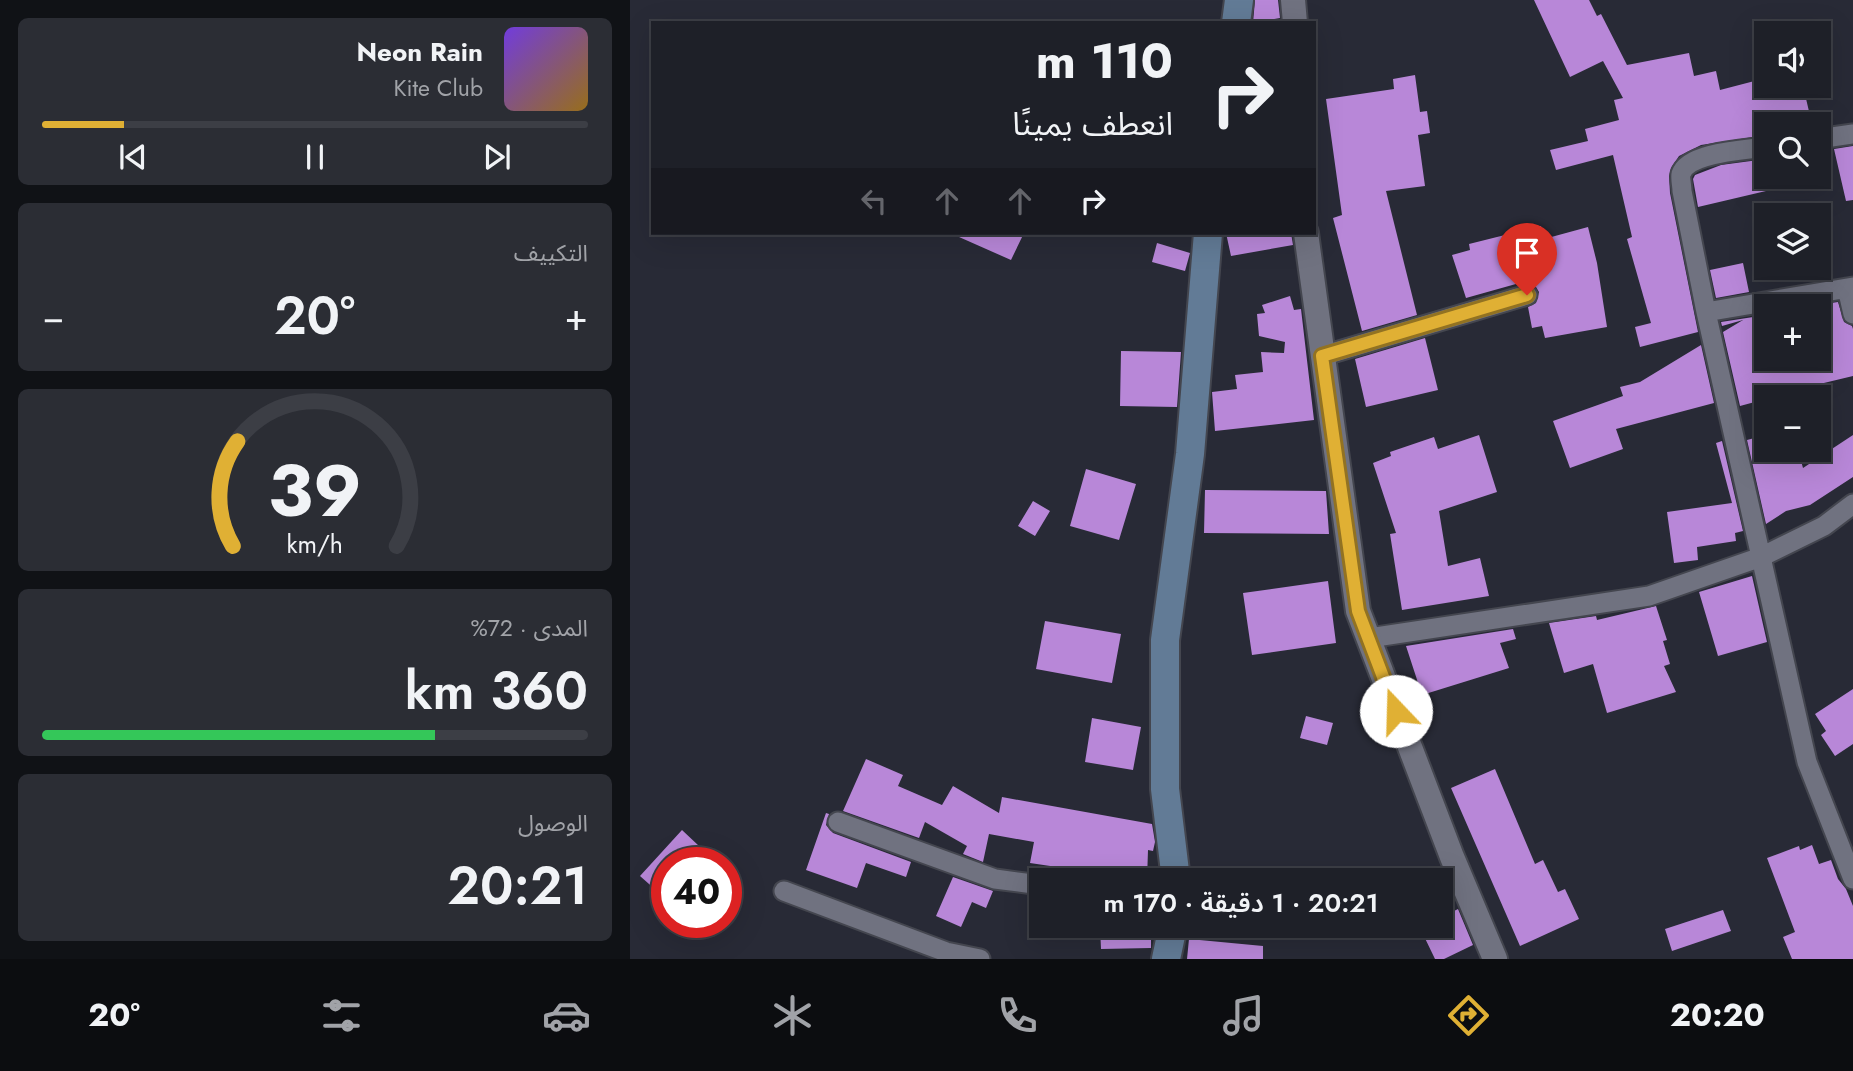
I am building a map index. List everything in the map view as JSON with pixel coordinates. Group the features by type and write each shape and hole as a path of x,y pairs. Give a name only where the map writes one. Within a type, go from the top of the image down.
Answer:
{"main road":[{"path":"1236,21 1239,0"},
{"path":"1175,868 1165,789 1166,640 1190,454 1208,235"},
{"path":"1166,959 1170,938"}],"street":[{"path":"1293,0 1295,21"},
{"path":"1831,137 1853,134"},
{"path":"1754,149 1708,155 1688,163 1681,174 1706,312 1807,762 1853,879"},
{"path":"1307,235 1358,611 1452,857 1495,959"},
{"path":"1706,312 1850,288 1853,314"},
{"path":"1322,356 1527,295"},
{"path":"1368,638 1649,596 1761,557 1824,526 1853,504"},
{"path":"838,822 995,879 1029,883"},
{"path":"783,891 946,952 980,959"}],"building":[{"path":"1255,0 1278,0 1280,18 1253,21"},
{"path":"1534,0 1589,0 1597,16 1601,14 1627,65 1689,53 1694,76 1716,71 1720,90 1754,81 1754,98 1806,98 1809,112 1754,112 1754,137 1701,145 1679,156 1671,168 1670,193 1698,332 1640,347 1635,327 1651,323 1627,239 1632,237 1613,155 1556,170 1550,150 1588,141 1585,129 1619,120 1614,100 1623,98 1603,61 1570,77"},
{"path":"1415,75 1420,112 1427,111 1430,133 1418,135 1425,186 1386,191 1417,315 1362,331 1333,218 1342,215 1326,99 1394,89 1393,79"},
{"path":"1853,146 1853,200 1846,201 1834,149"},
{"path":"1754,161 1754,189 1766,191 1698,207 1693,179 1695,175 1721,165"},
{"path":"1541,226 1544,239 1588,227 1597,263 1607,327 1545,338 1542,326 1532,328 1528,307 1536,303 1539,292 1529,283 1523,282 1466,298 1452,255 1470,250 1469,244"},
{"path":"955,235 1023,235 1011,260"},
{"path":"1226,235 1291,235 1293,245 1231,256"},
{"path":"1157,243 1190,253 1185,271 1152,262"},
{"path":"1743,263 1749,292 1716,298 1710,270"},
{"path":"1290,296 1294,310 1301,309 1314,420 1215,431 1212,392 1237,389 1235,375 1263,372 1261,352 1284,353 1285,342 1259,336 1257,314 1265,313 1262,305"},
{"path":"1838,302 1844,322 1853,329 1853,376 1816,385 1754,385 1754,402 1740,406 1723,332 1743,320 1722,326 1721,322 1754,317 1754,371 1831,371 1831,303"},
{"path":"1425,338 1438,390 1366,407 1355,359"},
{"path":"1701,345 1714,403 1616,429 1623,449 1570,468 1553,421 1623,396 1620,387 1640,382"},
{"path":"1121,351 1181,352 1177,407 1120,406"},
{"path":"1479,435 1497,492 1439,511 1448,566 1480,558 1489,596 1402,610 1390,534 1396,533 1373,463 1391,456 1390,452 1434,437 1438,449"},
{"path":"1853,435 1853,477 1810,505 1786,511 1766,524 1747,440 1754,438 1754,462 1801,462 1803,468 1812,462 1831,462 1831,450"},
{"path":"1722,441 1743,531 1735,533 1736,541 1697,547 1698,560 1674,563 1667,512 1732,503 1716,443"},
{"path":"1086,469 1136,484 1119,540 1070,526"},
{"path":"1205,490 1326,491 1329,534 1204,533"},
{"path":"1033,501 1050,511 1035,536 1018,526"},
{"path":"1752,576 1767,642 1718,656 1699,592"},
{"path":"1328,581 1336,643 1252,655 1243,593"},
{"path":"1656,606 1667,640 1663,641 1670,664 1664,666 1676,692 1607,713 1593,664 1564,673 1549,623 1596,616 1597,620"},
{"path":"1045,621 1121,634 1112,683 1036,669"},
{"path":"1513,629 1516,639 1500,643 1509,668 1422,695 1406,646"},
{"path":"1853,689 1853,744 1835,756 1821,735 1826,731 1815,714"},
{"path":"1306,716 1333,723 1327,745 1300,738"},
{"path":"1092,718 1141,727 1133,770 1085,762"},
{"path":"866,759 903,775 898,786 942,805 953,786 999,813 1002,797 1152,824 1155,842 1153,851 1148,850 1147,868 1064,868 1030,863 1034,842 989,834 983,862 963,854 967,846 925,822 919,838 843,811"},
{"path":"1495,769 1535,864 1543,860 1558,892 1565,889 1579,919 1520,946 1451,788"},
{"path":"826,813 829,814 826,825 833,833 911,862 906,877 866,863 857,888 806,870"},
{"path":"682,830 700,847 666,847"},
{"path":"1812,845 1819,864 1831,860 1853,906 1853,959 1792,959 1783,937 1795,932 1767,858 1799,846 1800,850"},
{"path":"651,864 651,886 640,876"},
{"path":"953,877 993,891 986,908 972,902 961,927 936,916"},
{"path":"1458,909 1473,945 1444,959 1435,959 1425,938 1453,938 1453,912"},
{"path":"1723,910 1731,931 1672,951 1665,929"},
{"path":"1101,938 1151,938 1151,948 1101,949"},
{"path":"1189,939 1263,946 1263,959 1187,959"}],"route":[{"path":"1396,711 1358,611 1322,356 1527,295"}]}
